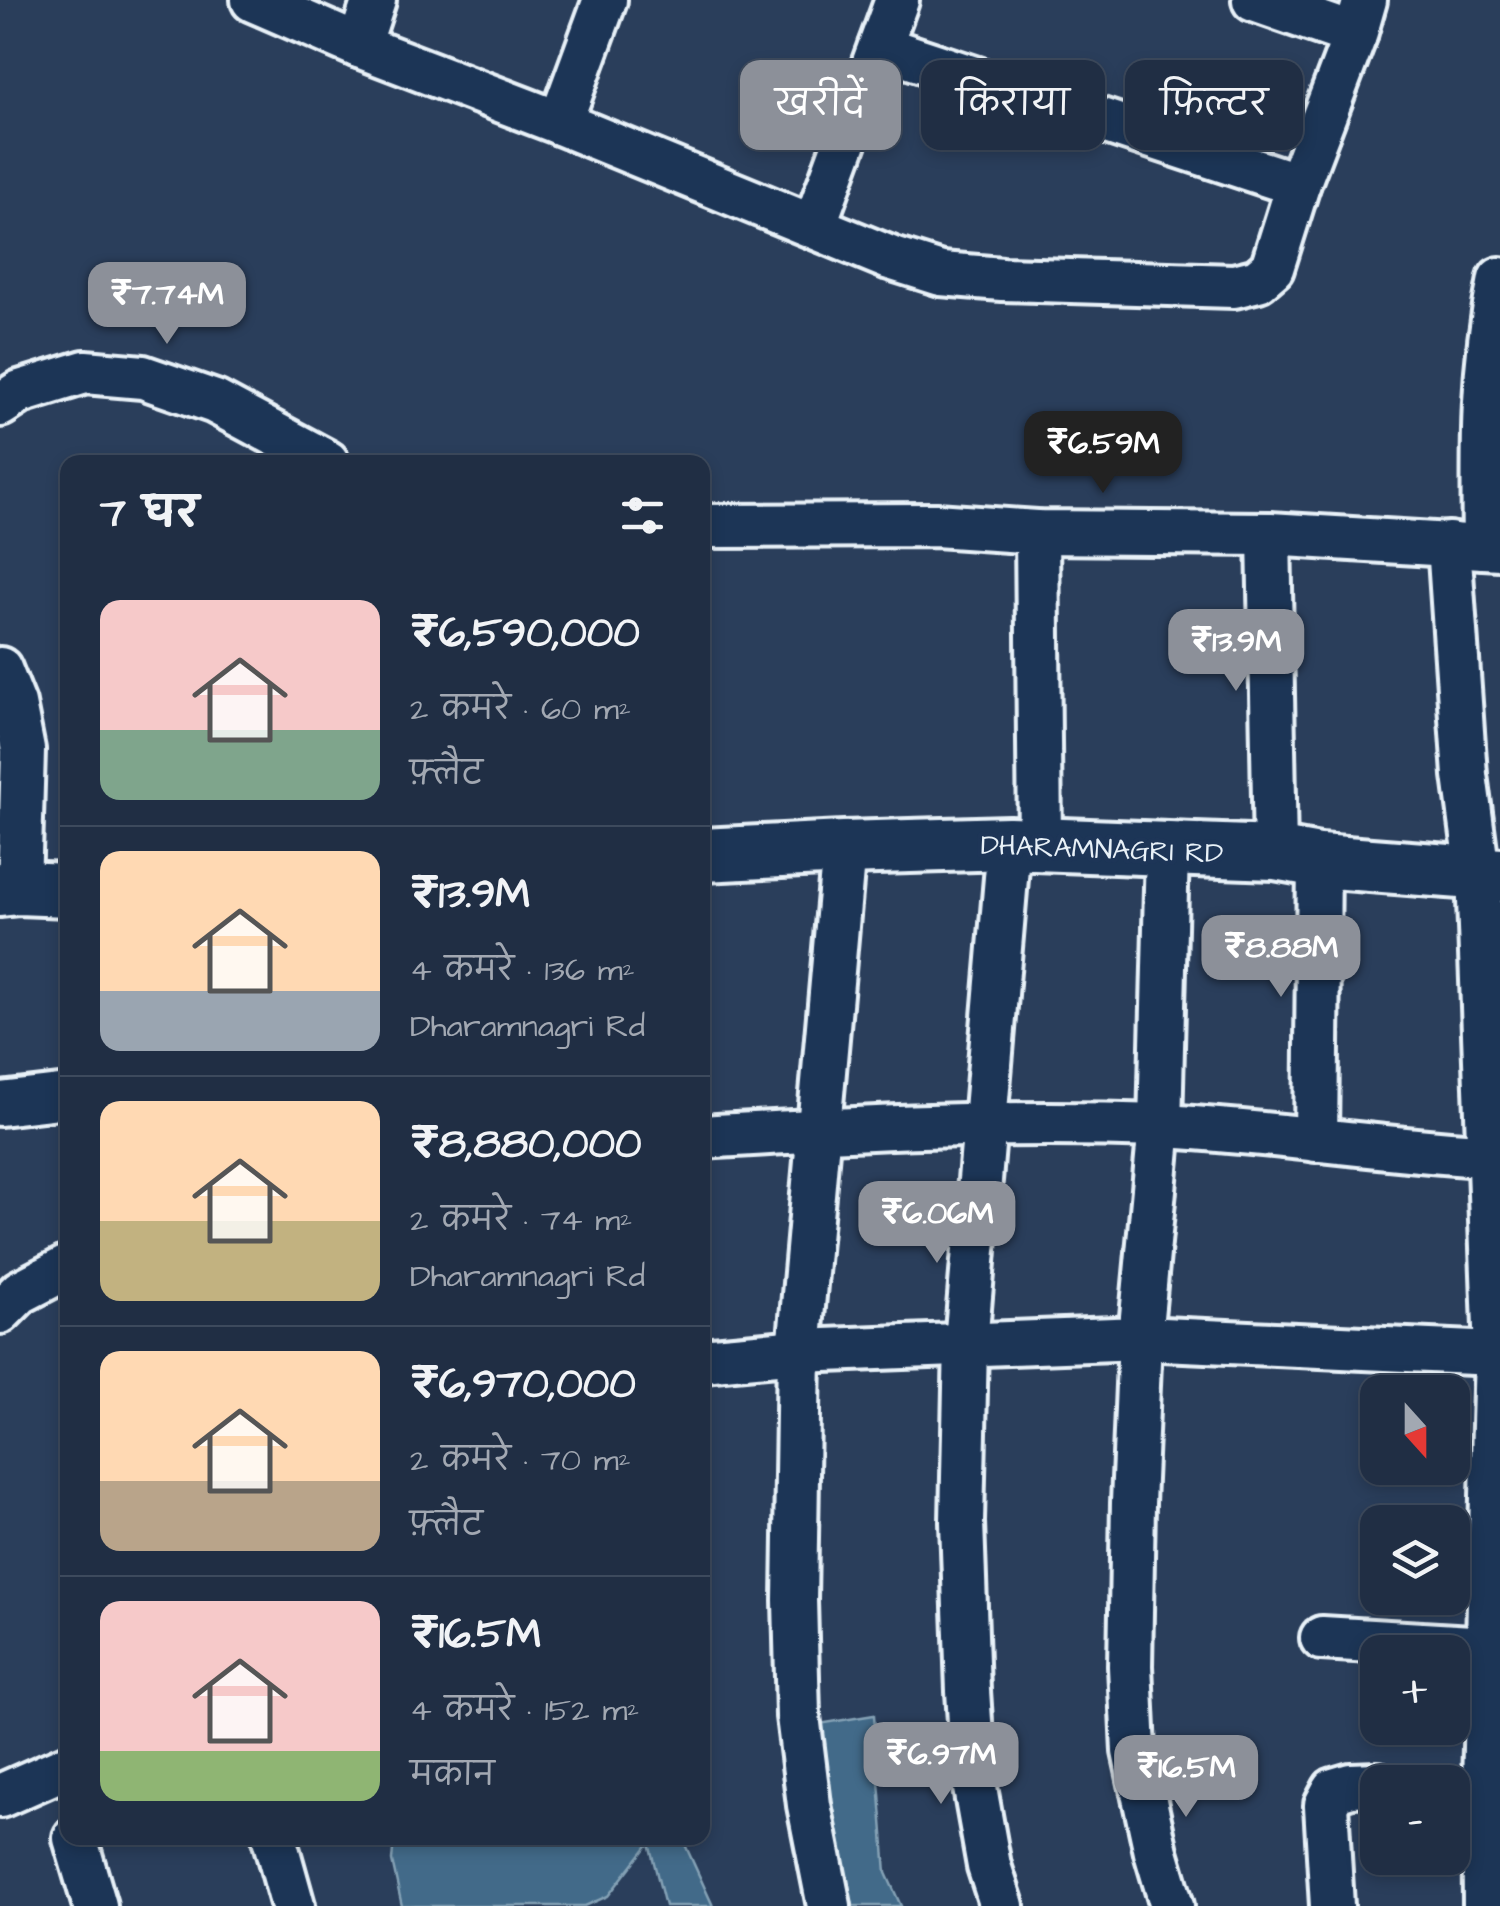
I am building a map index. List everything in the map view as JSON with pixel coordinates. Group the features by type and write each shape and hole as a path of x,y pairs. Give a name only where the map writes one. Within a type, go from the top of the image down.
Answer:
{"street":[{"path":"253,0 890,258 942,274 1234,286 1258,280 1272,268 1360,17 1254,0"},
{"path":"359,46 374,0"},
{"path":"560,123 605,0"},
{"path":"814,226 898,0"},
{"path":"880,47 1298,186"},
{"path":"1485,1906 1479,1783 1488,1648 1496,1354 1495,1156 1489,874 1465,774 1483,413 1490,330 1500,279"},
{"path":"0,405 20,392 84,372 143,378 215,402 314,455"},
{"path":"710,526 936,525 1037,532 1269,534 1478,546"},
{"path":"1002,1906 989,1866 974,1782 968,1691 962,1522 966,1343 986,1126 1025,844 1037,532"},
{"path":"1269,534 1316,1140"},
{"path":"0,669 14,704 22,750 29,889"},
{"name":"DHARAMNAGRI RD","path":"710,855 1025,844 1297,857 1489,874"},
{"path":"828,1906 809,1806 798,1716 795,1600 799,1350 844,848"},
{"path":"1166,849 1160,1126 1140,1338 1130,1666 1134,1751 1172,1906"},
{"path":"0,1104 60,1097"},
{"path":"710,1137 817,1130 1160,1126 1495,1156"},
{"path":"0,1312 20,1292 60,1271"},
{"path":"710,1359 799,1350 1140,1338 1496,1354"},
{"path":"1322,1638 1488,1648"},
{"path":"0,1796 60,1768"},
{"path":"1332,1906 1326,1804 1334,1790 1360,1784"},
{"path":"76,1845 94,1906"},
{"path":"276,1845 294,1906"}],"water":[{"path":"874,1715 886,1873 901,1906 841,1906 813,1725"},
{"path":"393,1845 647,1845 608,1896 585,1906 402,1906 392,1861"},
{"path":"650,1845 685,1845 713,1906 665,1906"}]}
